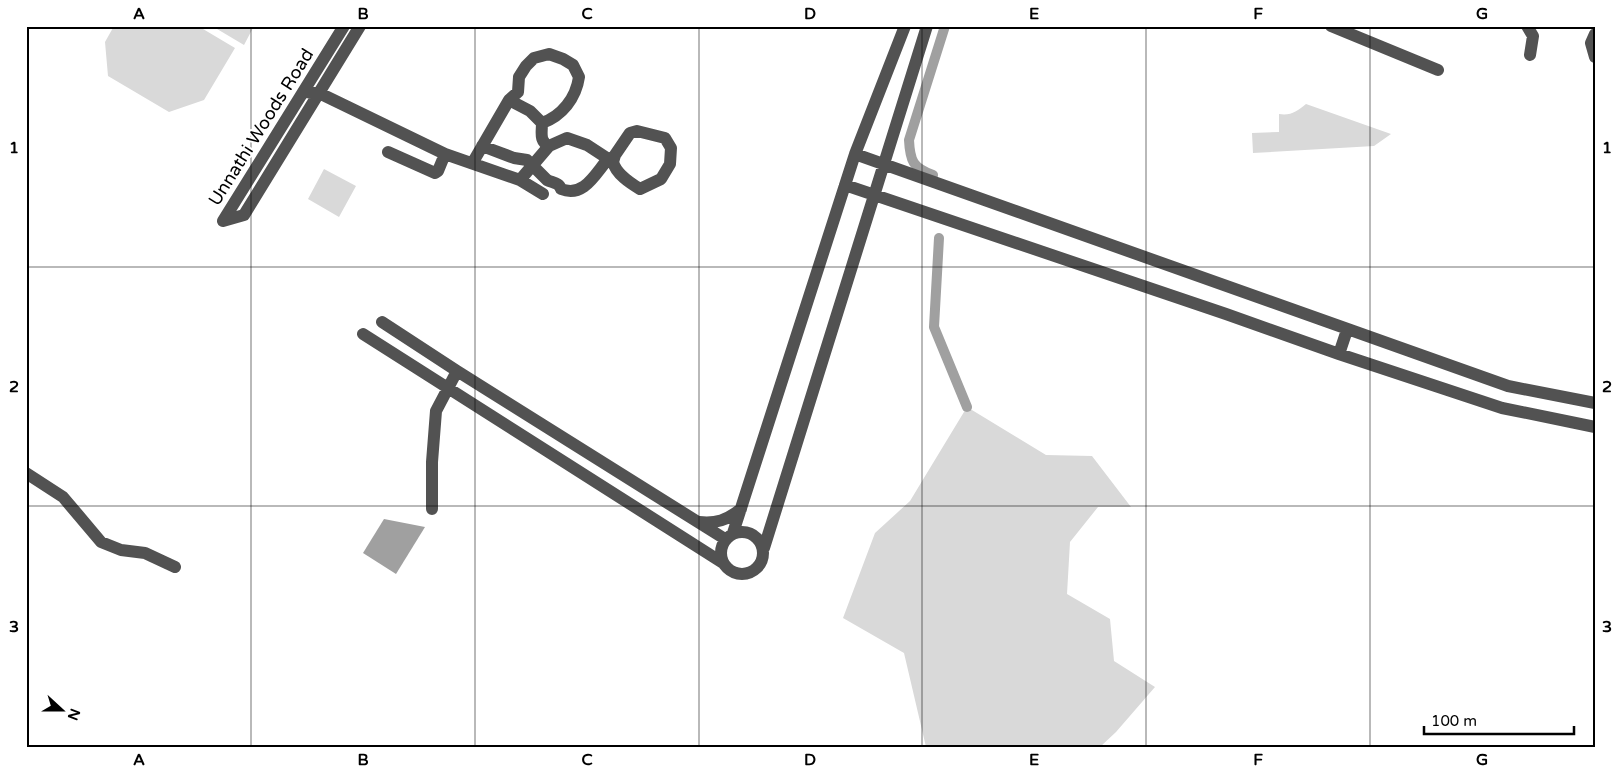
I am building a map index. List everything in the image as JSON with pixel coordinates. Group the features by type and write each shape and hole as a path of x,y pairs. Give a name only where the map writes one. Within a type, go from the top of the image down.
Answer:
{"street":[{"name":"Unnathi Woods Road","path":"344,26 223,221 244,215 360,26"},
{"path":"722,563 720,551 741,509 855,154 905,26"},
{"path":"363,334 722,563 731,571 737,574 749,573 758,566 764,548 927,26"},
{"path":"1331,26 1438,70"},
{"path":"1527,26 1532,36 1530,55"},
{"path":"1595,34 1591,43 1595,57"},
{"path":"473,162 509,100 518,92 518,77 534,58 549,54 573,65 579,77 574,94 566,108 552,120 542,124"},
{"path":"304,92 319,93 445,154 473,162 520,180 543,194"},
{"path":"509,100 530,111 542,124 541,138 549,146"},
{"path":"482,146 514,158 527,160 533,165 547,180 560,185 561,188 569,192 583,188 611,160 616,155 630,133 637,130 665,138 671,148 670,164 661,179 640,190 617,171 611,160 587,145 567,138 549,146 533,165 520,180"},
{"path":"388,152 435,173 438,172 445,154"},
{"path":"855,154 1508,386 1595,404"},
{"path":"845,185 1502,408 1595,427"},
{"path":"382,322 699,522 729,536"},
{"path":"1339,354 1347,330"},
{"path":"432,509 432,462 436,411 457,371"},
{"path":"26,472 63,496 101,542 121,550 145,553 175,568"},
{"path":"699,522 710,524 722,522 732,517 741,509"},
{"path":"729,536 738,531 751,533 764,548"}],"shaded area":[{"path":"114,26 198,26 235,48 204,100 169,112 108,76 105,42"},
{"path":"212,26 254,26 244,45"},
{"path":"1306,104 1391,134 1374,146 1253,153 1252,133 1279,132 1279,114 1290,114"},
{"path":"324,169 356,186 339,217 308,199"},
{"path":"967,407 1046,455 1092,456 1131,507 1098,507 1070,542 1067,594 1110,619 1114,661 1155,687 1116,732 1100,747 926,747 904,653 843,618 875,533 910,501"},
{"path":"384,519 425,527 396,574 363,553"}],"waterway":[{"path":"933,175 921,170 914,163 910,153 909,140 945,26"},
{"path":"939,238 934,327 967,407"}]}
